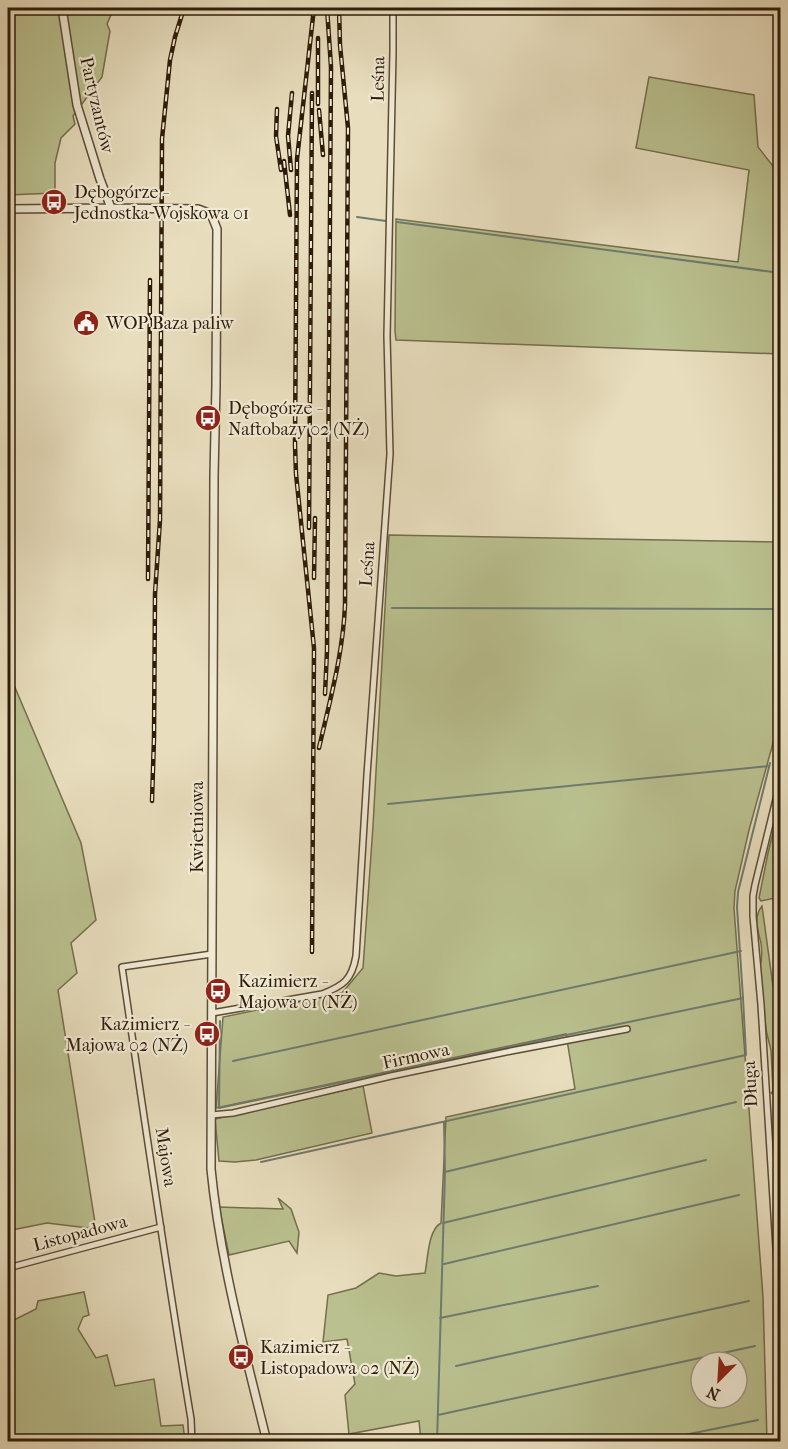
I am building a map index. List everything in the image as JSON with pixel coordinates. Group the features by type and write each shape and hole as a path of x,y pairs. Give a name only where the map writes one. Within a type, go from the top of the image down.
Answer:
{"street":[{"name":"Partyzantów","path":"62,8 77,105 111,208"},
{"name":"Leśna","path":"212,1013 322,994 336,989 351,975 356,956 367,764 390,454 387,336 393,8"},
{"path":"8,209 111,208"},
{"name":"Kwietniowa","path":"111,208 198,209 211,214 217,229 211,1169 220,1240 267,1442"},
{"name":"Długa","path":"780,783 755,885 753,916 761,1005 778,1280 780,1388"},
{"name":"Majowa","path":"192,1442 191,1419 168,1283 122,967 212,954"},
{"name":"Firmowa","path":"211,1115 233,1113 391,1076 627,1029"},
{"name":"Listopadowa","path":"8,1268 161,1227"}],"green space":[{"path":"8,8 114,8 107,24 110,31 102,77 73,116 75,124 61,138 55,163 55,193 8,195"},
{"path":"649,77 754,95 758,147 780,175 780,354 396,340 396,219 738,262 749,170 636,148"},
{"path":"389,535 780,542 780,718 749,830 735,891 734,908 763,1297 767,1441 421,1441 419,1421 349,1434 345,1395 355,1384 347,1339 323,1342 328,1295 356,1288 379,1273 396,1276 425,1273 431,1238 441,1223 446,1117 575,1089 566,1034 216,1108 223,1017 342,993 363,968"},
{"path":"8,671 81,843 96,920 71,943 77,973 58,990 96,1229 47,1223 12,1230 8,1233"},
{"path":"780,804 780,897 761,901 759,898"},
{"path":"762,906 773,986 780,984 780,1282 772,1177 774,1101 779,1099 779,1095 771,1093 773,1091 771,1050 766,1030 760,967 761,946 757,924 759,910"},
{"path":"363,1086 372,1133 256,1160 219,1161 215,1119"},
{"path":"278,1198 291,1209 299,1232 297,1253 289,1241 229,1255 219,1207 283,1209"},
{"path":"84,1292 89,1315 83,1317 78,1329 96,1358 107,1355 115,1386 154,1379 161,1426 183,1425 185,1441 8,1441 8,1323 36,1309 38,1301"}],"waterway":[{"path":"357,217 386,221"},
{"path":"397,222 780,273"},
{"path":"392,608 780,609"},
{"path":"743,998 738,892 770,763"},
{"path":"388,804 769,766"},
{"path":"233,1061 741,951"},
{"path":"220,1021 219,1108 743,998 746,1055 261,1162"},
{"path":"445,1172 736,1102"},
{"path":"437,1442 445,1172 444,1122"},
{"path":"443,1223 706,1160"},
{"path":"444,1264 739,1195"},
{"path":"440,1318 598,1286"},
{"path":"456,1366 749,1301"},
{"path":"438,1415 755,1346"},
{"path":"650,1442 758,1420"}],"railway":[{"path":"152,801 155,594 160,520 162,139 170,60 184,8"},
{"path":"312,952 314,648 295,445 297,159 314,8"},
{"path":"325,694 331,67 327,8"},
{"path":"319,748 339,659 345,605 348,128 339,8"},
{"path":"318,38 318,104"},
{"path":"291,170 288,136 292,93"},
{"path":"309,528 312,93"},
{"path":"277,109 276,136 281,170"},
{"path":"319,110 323,155"},
{"path":"284,161 290,215"},
{"path":"148,579 150,280"},
{"path":"314,578 315,518"}],"place":[{"name":"Dębogórze - Jednostka Wojskowa 01","path":"54,202"},
{"name":"WOP Baza paliw","path":"86,323"},
{"name":"Dębogórze - Naftobazy 02 (NŻ)","path":"208,418"},
{"name":"Kazimierz - Majowa 01 (NŻ)","path":"218,991"},
{"name":"Kazimierz - Majowa 02 (NŻ)","path":"207,1034"},
{"name":"Kazimierz - Listopadowa 02 (NŻ)","path":"241,1357"}]}
